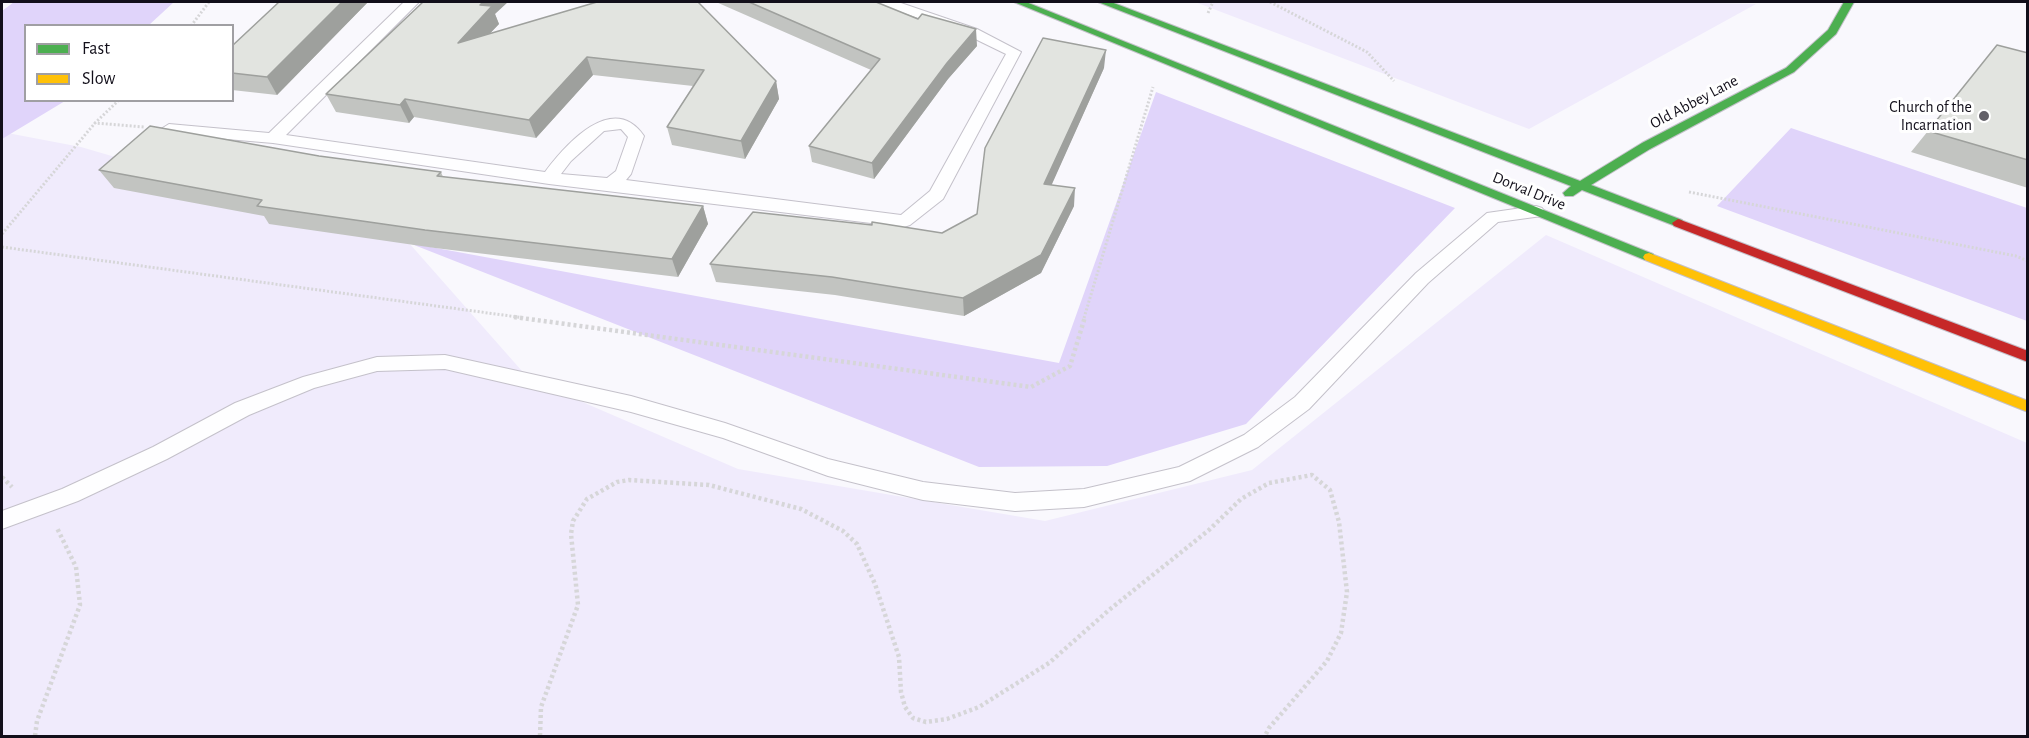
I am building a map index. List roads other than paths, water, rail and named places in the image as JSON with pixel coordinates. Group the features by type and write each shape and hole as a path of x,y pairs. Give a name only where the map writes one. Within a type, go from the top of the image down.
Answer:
{"main road":[{"name":"Dorval Drive","path":"1019,2 1536,212 2028,407"},
{"name":"Dorval Drive","path":"1103,2 2028,357"},
{"name":"Old Abbey Lane","path":"1536,212 1646,146 1790,70 1832,32 1848,2"}],"lane":[{"path":"273,138 412,2"},
{"path":"170,129 273,138 549,178 904,221 937,195 1014,52 972,32 886,2"},
{"path":"549,178 565,157 600,126 625,124 636,136 623,174 611,184"},
{"path":"2,520 70,495 160,453 242,409 310,382 377,364 445,362 631,404 725,431 828,467 923,491 1015,502 1084,498 1183,475 1251,441 1302,402 1422,278 1493,217 1536,212"}],"place":[{"name":"Church of the Incarnation","path":"1984,116"}]}
